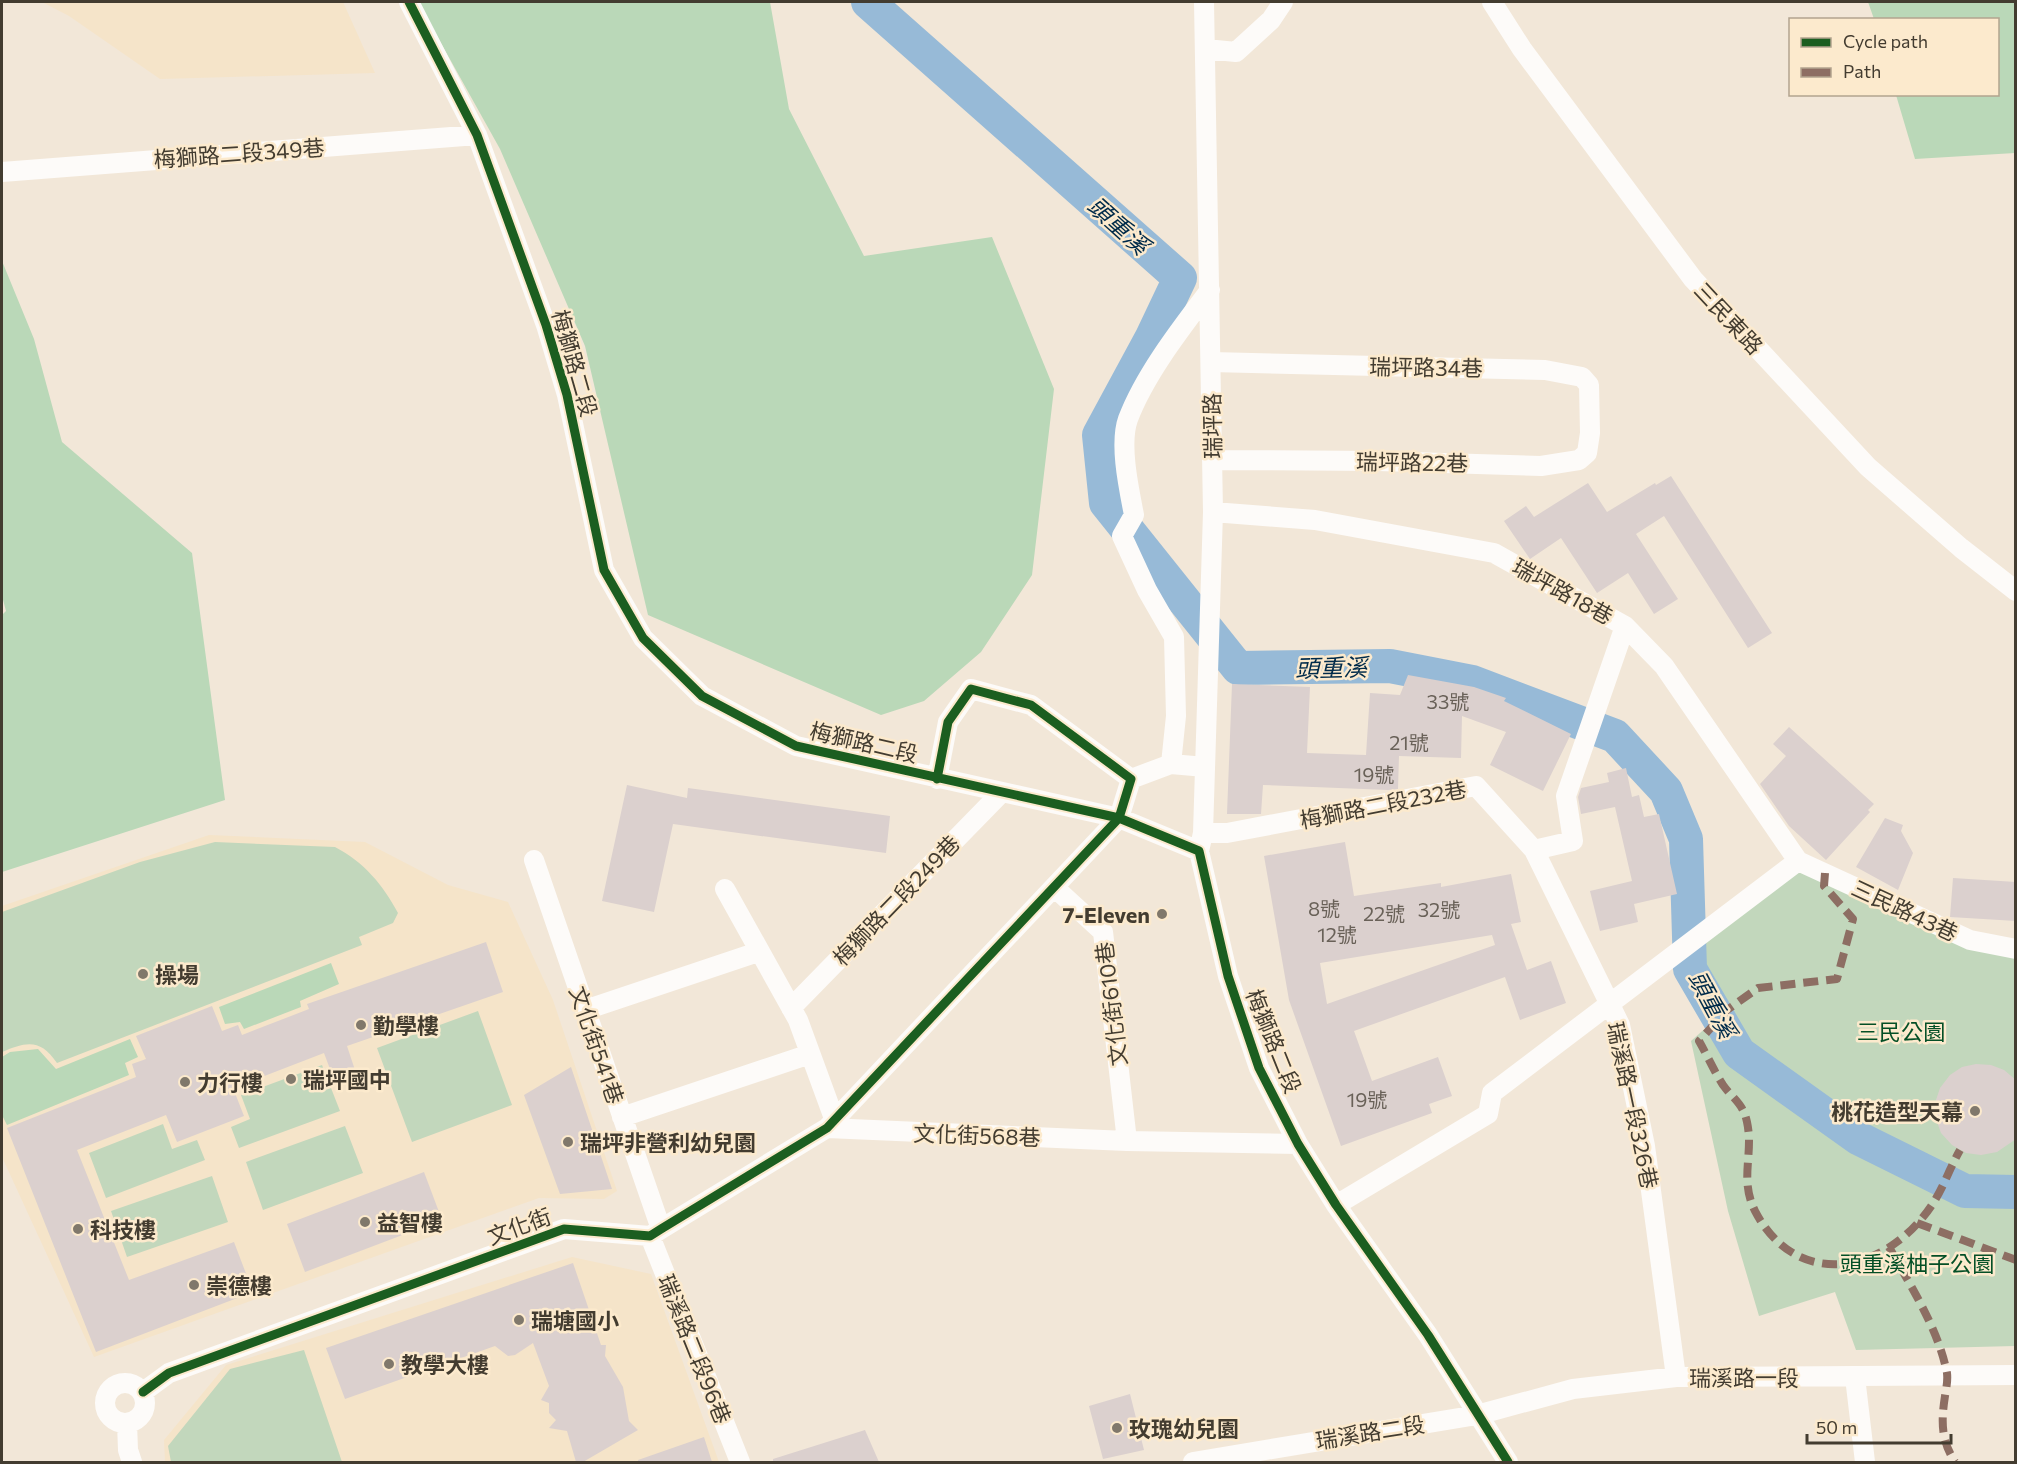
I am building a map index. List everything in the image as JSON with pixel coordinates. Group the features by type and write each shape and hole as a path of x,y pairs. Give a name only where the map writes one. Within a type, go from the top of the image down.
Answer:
{"street":[{"name":"梅獅路二段","path":"409,2 477,135 546,325 567,395 604,570 643,638 702,696 796,746 1119,818 1201,842 1228,976 1255,1058 1298,1144 1336,1205 1428,1335 1509,1462"},
{"name":"瑞坪路","path":"1201,842 1214,512 1204,2"},
{"path":"1206,49 1236,52 1271,20 1283,2"},
{"name":"三民東路","path":"1492,2 1522,49 1693,279 1868,467 2016,591"},
{"name":"梅獅路二段349巷","path":"2,172 477,135"},
{"path":"1171,764 1176,716 1174,637 1147,590 1122,536 1134,515 1125,470 1128,420 1167,347 1210,290"},
{"name":"瑞坪路34巷","path":"1211,362 1554,372 1582,377 1589,385 1590,433"},
{"name":"瑞坪路22巷","path":"1213,460 1378,460 1541,466 1579,460 1587,453 1590,433"},
{"name":"瑞坪路18巷","path":"1214,512 1315,520 1494,553 1625,626 1664,666 1798,861"},
{"path":"1534,850 1573,841 1566,796 1625,626"},
{"path":"937,779 948,722 971,689 1031,705 1131,779"},
{"path":"1131,779 1171,764 1205,766"},
{"path":"656,1233 831,1125 1119,818 1131,779"},
{"name":"梅獅路二段232巷","path":"1201,842 1227,833 1476,786 1534,850"},
{"name":"梅獅路二段249巷","path":"791,1008 1001,793"},
{"name":"瑞溪路一段326巷","path":"1534,850 1620,1025 1645,1146 1676,1377"},
{"name":"文化街541巷","path":"534,860 622,1117 656,1233"},
{"path":"1336,1205 1488,1114 1492,1093 1798,861"},
{"name":"三民路43巷","path":"1798,861 1970,940 2016,949"},
{"path":"725,888 758,952 791,1008 810,1054 831,1125"},
{"name":"文化街610巷","path":"1055,888 1103,932 1126,1141"},
{"path":"585,1010 758,952"},
{"path":"622,1117 810,1054"},
{"name":"文化街568巷","path":"831,1125 1126,1141 1298,1144"},
{"name":"文化街","path":"143,1392 170,1373 564,1229 656,1233"},
{"name":"瑞溪路二段96巷","path":"656,1233 740,1462"},
{"name":"瑞溪路一段","path":"1477,1415 1573,1389 1676,1377 2016,1376"},
{"path":"1855,1377 1865,1462"},
{"path":"126,1382 139,1387 143,1392 146,1399 144,1412 139,1418 127,1423 114,1420 106,1410 105,1396 113,1386 126,1382"},
{"name":"瑞溪路二段","path":"1193,1462 1477,1415"},
{"path":"127,1423 128,1450 132,1462"}],"shaded area":[{"path":"42,2 343,2 375,73 160,79 69,16"},
{"name":"瑞坪國中","path":"209,835 365,842 448,885 508,902 553,1000 617,1191 604,1199 539,1198 94,1357 2,1157 2,906"},
{"name":"瑞塘國小","path":"572,1257 651,1274 719,1462 165,1462 164,1440 226,1365"}],"green space":[{"path":"418,2 770,2 789,109 864,256 992,237 1054,389 1032,575 981,652 924,701 881,715 648,615 585,346 500,149"},
{"path":"1868,2 2015,2 2015,153 1915,159 1896,96 1999,96 1999,18 1874,18"},
{"path":"2,261 34,339 62,442 192,553 225,800 2,872 2,615 6,611 2,596"},
{"name":"操場","path":"215,842 335,847 372,875 398,913 393,923 359,937 362,945 57,1063 45,1050 33,1044 2,1052 2,912 140,862"},
{"path":"1798,861 2015,956 2015,1346 1856,1350 1835,1292 1759,1316 1728,1211 1691,1041 1718,1017 1690,969 1689,938"},
{"path":"331,963 339,984 300,1001 301,1007 244,1029 240,1022 225,1024 219,1007"},
{"path":"478,1011 512,1105 412,1142 377,1048"},
{"path":"130,1039 138,1057 125,1063 129,1075 7,1125 2,1115 2,1057 10,1052 38,1049 56,1069"},
{"path":"322,1065 340,1111 239,1148 231,1127 250,1119 241,1095"},
{"path":"163,1124 172,1149 197,1140 205,1160 106,1198 89,1153"},
{"path":"345,1126 363,1173 263,1210 246,1162"},
{"path":"212,1176 228,1222 127,1257 111,1211"},
{"path":"304,1350 342,1462 171,1462 168,1446 230,1369"}],"building":[{"path":"1671,476 1772,633 1748,648 1664,516 1636,534 1678,599 1654,614 1628,573 1597,593 1561,538 1530,559 1504,521 1526,506 1534,517 1588,483 1607,512"},
{"path":"1408,675 1474,687 1506,698 1504,701 1571,734 1543,791 1490,765 1506,732 1462,716 1461,758 1399,756 1398,789 1263,785 1261,814 1227,814 1232,684 1310,687 1307,753 1366,755 1370,693 1400,695"},
{"path":"1789,727 1874,804 1868,810 1870,812 1826,860 1789,826 1760,784 1786,756 1773,744"},
{"path":"1626,768 1632,797 1639,795 1644,817 1659,814 1677,894 1634,904 1638,922 1600,931 1590,891 1632,881 1615,807 1581,814 1578,797 1581,788 1609,782 1607,773"},
{"path":"627,785 687,798 688,788 890,816 886,853 673,824 654,912 602,901"},
{"path":"1885,818 1903,825 1901,831 1913,853 1898,890 1856,867"},
{"path":"1345,842 1354,896 1441,883 1441,887 1511,874 1521,922 1511,924 1527,970 1551,961 1566,1003 1520,1020 1505,977 1354,1031 1372,1081 1438,1057 1452,1096 1429,1104 1432,1113 1341,1146 1289,1000 1264,856","holes":["1492,935 1495,945 1327,1004 1320,963"]},
{"path":"1953,878 2016,882 2016,921 1950,917"},
{"path":"486,942 503,992 347,1046 355,1070 333,1077 324,1053 233,1088 244,1116 177,1142 166,1115 77,1150 129,1280 234,1242 253,1292 96,1352 7,1128 136,1077 132,1064 146,1059 136,1036 212,1006 222,1031 238,1025 242,1035 309,1009 307,1004"},
{"name":"桃花造型天幕","path":"1976,1064 1991,1065 2004,1070 2016,1080 2016,1139 1997,1152 1981,1155 1966,1153 1952,1145 1941,1133 1936,1119 1935,1103 1940,1088 1950,1075 1962,1067"},
{"name":"瑞坪非營利幼兒園","path":"571,1067 612,1189 560,1194 524,1095"},
{"name":"益智樓","path":"424,1172 442,1220 305,1272 287,1224"},
{"name":"教學大樓","path":"573,1263 601,1345 606,1345 605,1356 623,1387 629,1421 638,1430 583,1462 576,1462 567,1431 549,1428 556,1420 549,1413 549,1403 541,1400 549,1386 533,1343 515,1355 508,1356 495,1346 345,1399 326,1348"},
{"name":"玫瑰幼兒園","path":"1130,1394 1144,1450 1103,1459 1089,1406"},
{"path":"865,1430 879,1462 773,1462 773,1459"},
{"path":"704,1437 712,1462 638,1462 638,1460"}],"waterway":[{"name":"頭重溪","path":"868,2 1180,278 1152,337 1099,435 1106,503 1238,668 1390,666 1472,682 1615,736 1666,791 1686,839 1690,969 1739,1053 1858,1138 1965,1191 2016,1192"}],"marked path":[{"path":"1825,873 1824,886 1853,919 1837,979 1758,988 1727,1010 1699,1041 1723,1085 1740,1106 1747,1122 1749,1134 1747,1177 1750,1199 1755,1211 1771,1235 1791,1252 1813,1261 1836,1264 1859,1261 1882,1252 1904,1237 1923,1217 1939,1192 1960,1150"},
{"path":"1917,1223 2016,1260"},
{"path":"1889,1247 1923,1308 1943,1356 1947,1376 1943,1430 1947,1446 1955,1462"}],"cycle path":[{"path":"409,2 477,135 546,325 567,395 604,570 643,638 702,696 796,746 1119,818 1199,851 1228,976 1259,1068 1298,1144 1336,1205 1428,1335 1508,1462"},
{"path":"143,1392 169,1373 564,1229 650,1236 827,1128 1119,818 1131,779 1031,705 971,689 948,722 937,779"}],"place":[{"name":"7-Eleven","path":"1162,914"},
{"name":"操場","path":"143,974"},
{"name":"勤學樓","path":"361,1025"},
{"name":"瑞坪國中","path":"291,1079"},
{"name":"力行樓","path":"185,1082"},
{"name":"桃花造型天幕","path":"1975,1111"},
{"name":"瑞坪非營利幼兒園","path":"568,1142"},
{"name":"益智樓","path":"365,1222"},
{"name":"科技樓","path":"78,1229"},
{"name":"崇德樓","path":"194,1285"},
{"name":"瑞塘國小","path":"519,1320"},
{"name":"教學大樓","path":"389,1364"},
{"name":"玫瑰幼兒園","path":"1117,1428"}],"park label":[{"name":"三民公園","path":"1901,1031"},
{"name":"頭重溪柚子公園","path":"1917,1263"}]}
